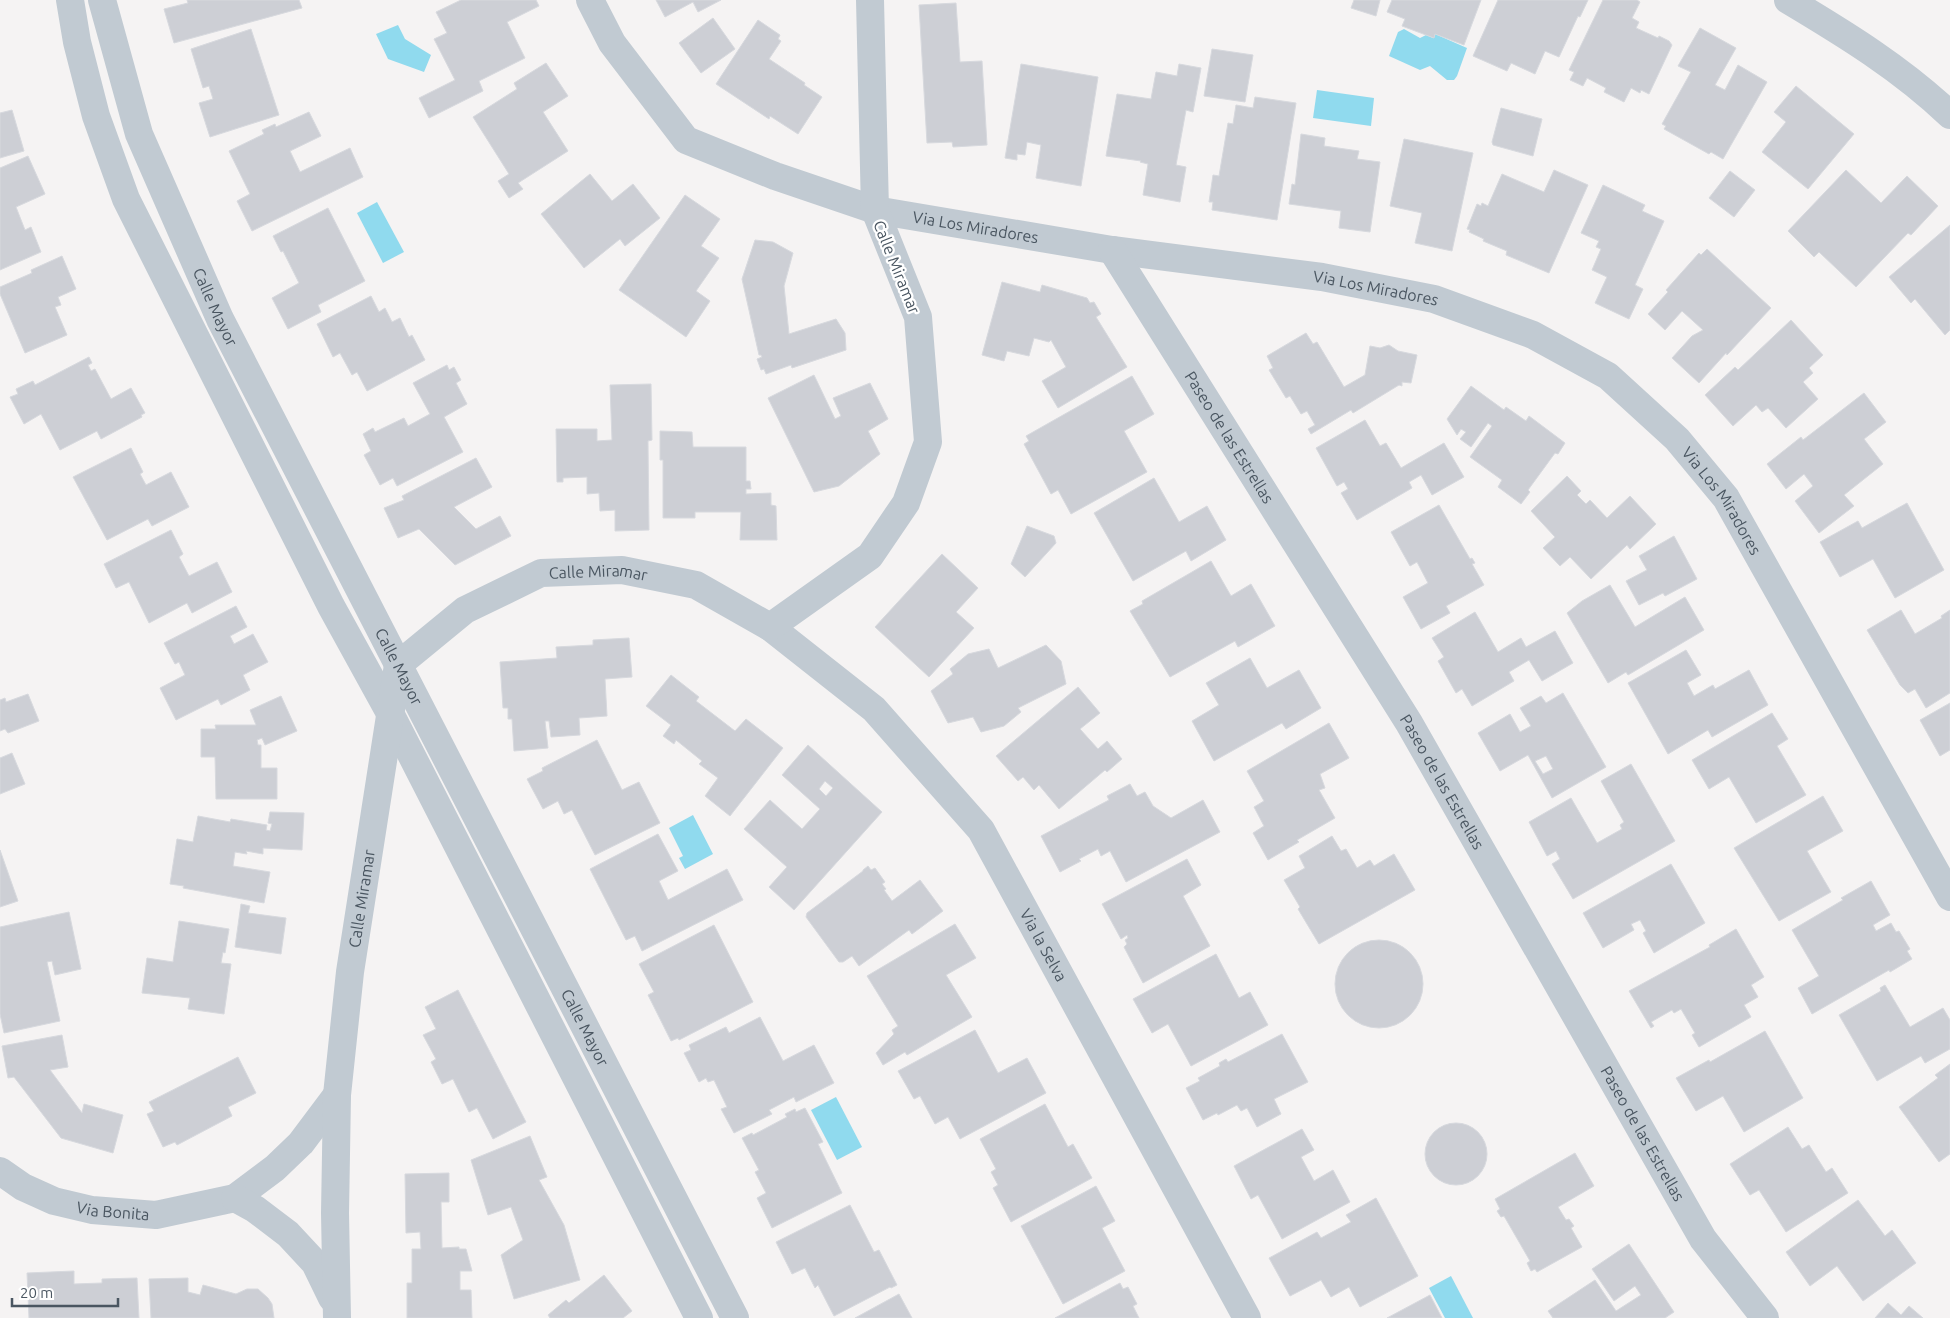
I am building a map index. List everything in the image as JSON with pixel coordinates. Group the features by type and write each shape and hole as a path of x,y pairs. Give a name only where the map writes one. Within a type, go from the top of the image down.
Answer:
{"street":[{"name":"Calle Mayor","path":"70,0 77,42 96,116 126,198 327,597 390,715 699,1318"},
{"name":"Calle Mayor","path":"102,0 139,134 220,319 734,1318"},
{"name":"Via Los Miradores","path":"590,0 612,42 686,140 775,176 875,210 1112,250 1322,277 1434,299 1533,334 1608,376 1677,439 1726,498 1950,897"},
{"name":"Calle Miramar","path":"336,1313 337,1095 350,972 398,665 465,610 541,573 622,570 696,585 770,627 870,556 906,504 928,442 918,317 875,210 870,0"},
{"path":"1788,0 1853,40 1925,90 1950,114"},
{"name":"Paseo de las Estrellas","path":"1112,250 1410,722 1702,1239 1765,1318"},
{"name":"Via la Selva","path":"770,627 874,709 981,830 1247,1318"},
{"name":"Via Bonita","path":"0,1172 38,1194 92,1210 156,1215 235,1198 275,1168 302,1143 337,1095"},
{"path":"235,1198 255,1209 282,1229 309,1256 315,1263 336,1313"}],"water":[{"path":"398,25 405,39 431,55 424,72 388,59 376,34"},
{"path":"1404,29 1420,38 1426,35 1433,38 1435,34 1467,48 1454,80 1447,80 1430,66 1420,70 1389,56 1398,32"},
{"path":"1317,90 1374,98 1371,126 1313,118"},
{"path":"377,202 404,252 383,263 357,213"},
{"path":"693,815 713,854 685,869 679,858 683,856 669,828"},
{"path":"836,1097 862,1147 837,1160 811,1110"},
{"path":"1451,1276 1473,1318 1445,1318 1429,1288"}],"building":[{"path":"187,0 299,0 302,8 174,43 164,9 188,3"},
{"path":"461,0 536,0 539,6 507,22 525,58 479,81 483,91 429,118 419,98 455,80 434,39 447,33 436,12"},
{"path":"656,0 721,0 698,12 693,2 665,17"},
{"path":"1354,0 1380,0 1376,16 1351,8"},
{"path":"1392,0 1481,0 1464,45 1435,34 1434,38 1402,26 1405,19 1387,12"},
{"path":"1498,0 1588,0 1580,17 1578,16 1559,57 1545,51 1535,74 1511,63 1507,71 1473,56"},
{"path":"1603,0 1637,0 1640,2 1632,18 1639,22 1636,28 1658,38 1659,36 1669,41 1672,45 1649,94 1641,90 1640,93 1631,88 1624,102 1604,92 1606,88 1587,78 1583,86 1570,80 1574,72 1569,70"},
{"path":"956,3 960,62 982,61 987,145 953,147 952,142 927,143 919,5"},
{"path":"713,18 735,49 701,73 679,43"},
{"path":"758,20 780,35 778,39 781,41 769,59 822,97 798,134 770,116 769,119 716,84"},
{"path":"1700,28 1736,48 1715,85 1725,90 1738,65 1767,82 1723,159 1711,152 1709,154 1664,129 1666,126 1662,124 1691,72 1678,66"},
{"path":"251,29 279,115 210,137 199,103 213,99 209,86 203,88 191,49"},
{"path":"1212,49 1253,55 1245,102 1204,96"},
{"path":"546,63 568,96 543,112 568,151 518,183 523,189 509,198 498,181 509,174 473,117 517,89 514,83"},
{"path":"1021,64 1098,77 1081,186 1036,178 1041,145 1027,142 1025,155 1017,154 1017,160 1005,158"},
{"path":"1179,64 1201,68 1193,112 1186,110 1176,165 1186,167 1180,202 1143,195 1148,164 1141,161 1106,156 1117,94 1151,99 1156,72 1177,76"},
{"path":"1796,86 1854,134 1808,189 1762,152 1786,122 1774,112"},
{"path":"1255,97 1296,103 1277,220 1212,210 1213,202 1209,202 1213,175 1219,176 1228,123 1233,124 1236,105 1253,108"},
{"path":"1501,108 1542,119 1533,156 1493,145 1492,142"},
{"path":"12,110 24,151 0,158 0,113"},
{"path":"309,112 321,136 290,151 300,172 350,148 363,177 252,231 237,201 250,194 229,151 264,134 262,130 275,124 276,127"},
{"path":"1301,134 1325,138 1324,146 1359,151 1357,159 1380,162 1370,232 1339,228 1341,211 1289,204 1292,184 1295,185"},
{"path":"1404,139 1473,153 1452,251 1415,243 1422,213 1390,206"},
{"path":"28,156 45,194 16,207 25,230 31,227 41,252 0,270 0,168"},
{"path":"1554,170 1588,185 1549,273 1506,255 1507,251 1483,241 1484,239 1469,232 1470,230 1467,229 1477,204 1481,206 1482,203 1488,206 1502,174 1544,192"},
{"path":"1846,170 1881,203 1907,176 1938,206 1911,235 1908,233 1856,287 1819,252 1814,257 1788,231"},
{"path":"1730,171 1755,190 1734,217 1709,198"},
{"path":"590,174 612,201 633,184 660,218 625,246 620,239 584,268 541,214"},
{"path":"1603,185 1645,205 1642,211 1664,221 1635,285 1643,289 1629,319 1595,303 1607,277 1592,270 1601,249 1596,247 1599,241 1581,233"},
{"path":"685,195 720,219 701,246 719,258 696,291 710,301 686,337 619,290"},
{"path":"328,208 365,281 318,305 321,312 288,329 272,298 299,283 273,236"},
{"path":"1950,225 1950,330 1945,335 1915,299 1911,303 1889,277"},
{"path":"755,240 773,242 793,253 784,286 789,334 836,319 845,333 846,350 792,368 791,365 766,374 764,369 761,370 757,359 762,357 759,355 742,279"},
{"path":"1707,249 1771,308 1699,383 1672,358 1692,336 1703,330 1682,311 1665,330 1648,314 1668,292 1666,290 1699,253 1701,255"},
{"path":"62,256 76,289 58,297 61,305 55,307 67,335 25,353 0,294 0,287 32,273 31,270"},
{"path":"1002,282 1040,292 1042,285 1087,298 1090,303 1094,302 1101,314 1096,317 1127,367 1058,408 1042,381 1066,367 1051,340 1049,342 1034,338 1029,356 1007,351 1004,361 982,355"},
{"path":"371,296 379,312 385,308 392,322 400,318 409,337 412,335 425,360 367,391 357,372 352,375 340,353 333,357 317,324"},
{"path":"1791,320 1823,355 1809,368 1813,373 1803,382 1818,399 1786,428 1768,408 1762,412 1756,405 1733,426 1705,395 1735,367 1738,370"},
{"path":"1306,333 1313,344 1317,342 1344,387 1365,375 1370,346 1380,348 1389,345 1398,351 1417,355 1411,383 1402,382 1402,386 1399,385 1353,413 1351,410 1311,434 1308,429 1315,425 1307,411 1301,414 1290,396 1286,398 1269,370 1273,368 1267,356"},
{"path":"89,357 92,363 88,365 91,371 95,369 111,399 131,388 145,413 141,415 142,417 101,439 97,431 60,450 41,414 24,424 10,397 18,394 16,389 33,381 35,385"},
{"path":"447,365 449,370 454,367 461,380 456,383 467,404 444,417 463,452 397,486 393,478 380,485 364,455 371,451 363,434 373,428 375,432 404,418 408,426 430,414 413,383"},
{"path":"814,375 835,419 841,416 833,398 870,383 888,419 868,431 880,454 839,486 814,492 768,398"},
{"path":"1132,376 1154,414 1124,431 1147,472 1071,514 1058,490 1051,494 1024,444 1029,441 1026,436"},
{"path":"651,384 652,440 648,441 649,530 615,531 615,510 600,511 599,493 587,494 587,477 563,478 563,482 557,482 556,429 597,429 597,441 612,440 610,385"},
{"path":"1471,386 1504,410 1506,407 1526,421 1529,416 1565,443 1558,454 1555,453 1528,490 1530,492 1521,504 1498,487 1502,480 1470,457 1492,426 1488,423 1471,447 1460,439 1466,432 1461,429 1457,435 1447,419"},
{"path":"1864,393 1886,422 1864,439 1883,464 1844,495 1854,506 1819,533 1795,501 1813,486 1804,474 1786,489 1767,464 1801,437 1803,440"},
{"path":"1365,420 1380,446 1386,443 1401,468 1444,443 1464,477 1432,495 1421,475 1409,482 1412,488 1357,520 1341,493 1348,489 1344,482 1337,486 1316,448"},
{"path":"660,431 692,432 693,447 746,447 746,481 750,481 751,489 746,489 746,494 771,493 771,505 776,506 777,540 740,540 741,512 695,512 695,518 663,518 663,460 660,460"},
{"path":"131,448 143,472 140,474 146,485 171,472 189,507 152,526 148,519 107,540 73,477"},
{"path":"476,458 492,487 454,507 476,529 500,516 511,536 455,565 419,529 398,538 384,508 404,500 402,496"},
{"path":"1567,476 1581,491 1577,495 1586,504 1590,500 1607,518 1630,496 1656,524 1630,549 1627,545 1591,579 1570,557 1560,566 1543,548 1555,537 1531,511"},
{"path":"1154,478 1179,522 1207,506 1226,540 1191,561 1186,551 1133,581 1094,513"},
{"path":"1907,503 1944,570 1895,598 1873,559 1840,577 1820,542 1858,521 1862,528"},
{"path":"1439,505 1470,559 1472,558 1475,563 1472,564 1484,585 1446,606 1450,613 1421,629 1403,597 1428,583 1417,562 1410,566 1391,532"},
{"path":"1027,526 1054,536 1056,543 1025,577 1011,564"},
{"path":"171,530 183,554 179,557 189,576 217,562 232,592 192,613 187,603 149,623 129,582 116,588 104,564"},
{"path":"1674,536 1697,579 1665,596 1663,593 1639,605 1626,581 1647,570 1639,556"},
{"path":"942,554 978,588 956,612 974,628 929,677 875,627"},
{"path":"1211,561 1231,596 1251,584 1275,626 1238,647 1235,641 1170,677 1130,611 1143,604 1142,601"},
{"path":"1610,585 1635,627 1685,597 1704,630 1628,675 1626,672 1608,683 1567,613 1582,601"},
{"path":"236,606 247,627 230,636 234,644 253,634 268,662 243,675 250,690 221,705 218,699 176,720 160,688 185,675 179,662 175,664 164,643"},
{"path":"1901,610 1915,634 1942,618 1941,616 1950,610 1950,693 1926,708 1915,689 1908,693 1900,685 1867,630"},
{"path":"1475,612 1498,652 1521,638 1526,647 1555,631 1573,663 1542,681 1529,660 1509,672 1514,681 1472,706 1462,689 1456,693 1438,661 1444,657 1432,638"},
{"path":"629,638 632,677 605,679 607,716 579,718 580,735 551,737 549,721 545,721 548,748 514,751 512,719 508,719 508,708 503,708 500,662 557,658 556,647 593,645 593,640"},
{"path":"1046,645 1061,661 1066,684 1018,708 1021,712 1004,726 981,732 973,717 948,723 931,691 953,674 950,669 968,654 989,649 998,668"},
{"path":"1686,650 1701,675 1687,683 1694,696 1713,685 1715,689 1749,670 1768,705 1712,737 1708,730 1668,754 1628,683"},
{"path":"1250,658 1267,688 1299,670 1321,708 1286,729 1282,723 1214,761 1192,721 1219,705 1206,683"},
{"path":"671,675 699,697 696,701 735,731 746,719 783,748 730,816 705,796 718,778 699,764 702,761 676,740 674,744 663,736 671,725 646,706"},
{"path":"1078,687 1100,713 1080,729 1098,749 1107,741 1122,759 1107,772 1105,770 1059,809 1039,785 1034,790 1023,777 1018,781 996,756"},
{"path":"1563,693 1606,767 1552,798 1528,755 1500,771 1478,733 1510,714 1520,732 1531,726 1520,708 1541,696 1546,703","holes":["1546,756 1553,769 1543,774 1535,761"]},
{"path":"28,694 39,721 8,733 5,729 0,731 0,700 5,698 6,702"},
{"path":"281,696 297,731 265,745 262,738 257,740 258,745 261,745 261,768 277,768 277,799 216,799 215,757 201,757 201,729 216,729 215,725 256,725 250,710"},
{"path":"1950,703 1950,750 1940,756 1920,720"},
{"path":"1772,713 1788,739 1777,746 1806,795 1756,823 1729,777 1709,789 1692,760"},
{"path":"1329,723 1349,758 1320,774 1325,788 1319,790 1335,818 1297,840 1299,842 1268,860 1253,833 1264,826 1254,807 1264,801 1247,771"},
{"path":"597,740 622,790 639,782 660,823 595,855 572,810 564,814 558,801 543,809 527,779 543,771 542,768"},
{"path":"808,745 882,812 794,910 769,887 787,867 744,829 770,800 802,829 820,809 782,775","holes":["825,781 833,788 826,796 819,789"]},
{"path":"12,753 25,784 0,794 0,758"},
{"path":"1631,764 1675,841 1573,899 1552,864 1560,859 1556,851 1547,856 1529,822 1571,798 1597,843 1622,829 1620,825 1624,822 1601,781"},
{"path":"1130,784 1137,796 1145,792 1153,806 1171,818 1203,800 1220,832 1126,882 1110,851 1101,856 1098,849 1060,872 1041,836 1109,800 1107,796"},
{"path":"1823,796 1843,831 1807,851 1831,892 1779,921 1734,848"},
{"path":"270,812 304,813 302,850 263,848 263,854 246,851 247,854 235,852 233,866 270,872 264,903 170,884 177,839 193,842 198,816 230,822 231,819 267,825 266,830 270,831 272,824 268,823"},
{"path":"658,834 678,871 659,881 668,900 727,869 743,900 642,951 635,936 626,940 590,869"},
{"path":"1332,836 1341,851 1346,849 1357,868 1370,860 1374,866 1394,854 1415,890 1319,944 1298,909 1300,907 1284,880 1305,868 1299,856"},
{"path":"0,850 18,901 0,907"},
{"path":"1187,859 1201,885 1183,896 1210,946 1143,983 1124,947 1127,944 1125,940 1128,938 1127,935 1121,939 1102,904"},
{"path":"1671,864 1705,923 1654,953 1643,933 1646,931 1640,920 1631,924 1634,930 1603,948 1583,913"},
{"path":"868,866 871,870 875,868 885,882 882,884 886,889 884,890 892,901 920,880 943,911 912,934 909,930 859,966 852,956 843,962 839,962 806,917 807,913"},
{"path":"1871,881 1890,915 1873,925 1876,931 1891,923 1896,932 1899,931 1910,949 1907,951 1912,959 1812,1014 1798,988 1819,976 1792,930"},
{"path":"241,904 250,906 248,913 286,918 281,954 235,947"},
{"path":"69,912 81,969 55,975 52,961 47,962 60,1021 4,1033 0,1014 0,927"},
{"path":"179,921 229,929 225,953 223,952 221,963 231,964 224,1014 188,1009 190,998 142,993 147,958 173,962"},
{"path":"955,924 976,958 946,975 972,1017 907,1055 905,1052 883,1065 876,1053 894,1034 892,1030 898,1026 867,976"},
{"path":"714,925 753,1002 679,1040 678,1038 671,1041 648,995 654,992 639,964"},
{"path":"1736,929 1764,977 1751,985 1758,997 1744,1005 1751,1017 1699,1047 1692,1035 1695,1033 1681,1009 1674,1013 1672,1010 1651,1022 1654,1026 1651,1028 1629,991 1710,947 1709,945"},
{"path":"1370,940 1388,940 1404,947 1416,959 1423,975 1423,993 1416,1009 1404,1021 1388,1028 1370,1028 1354,1021 1342,1009 1335,993 1335,975 1342,959 1354,947"},
{"path":"1216,954 1239,998 1250,992 1268,1025 1191,1066 1168,1024 1152,1033 1133,999"},
{"path":"1885,985 1910,1027 1943,1008 1950,1020 1950,1049 1925,1063 1921,1056 1877,1081 1839,1015 1881,991 1880,988"},
{"path":"458,990 526,1122 493,1139 477,1108 469,1112 453,1079 442,1084 431,1062 436,1059 423,1035 436,1029 425,1007"},
{"path":"760,1017 783,1061 814,1045 834,1083 796,1102 794,1097 769,1110 772,1114 734,1133 721,1109 727,1107 714,1080 708,1082 706,1078 699,1082 684,1053 691,1050 689,1045 726,1027 729,1033"},
{"path":"975,1030 998,1073 1027,1058 1046,1093 960,1139 948,1117 935,1124 920,1096 914,1099 898,1071"},
{"path":"1765,1031 1803,1098 1744,1132 1723,1096 1696,1111 1676,1078 1709,1060 1710,1062"},
{"path":"1282,1034 1308,1082 1274,1099 1281,1114 1257,1127 1247,1108 1241,1111 1237,1105 1203,1120 1186,1088 1200,1081 1198,1078 1220,1066 1219,1063 1226,1059 1228,1062"},
{"path":"62,1035 68,1067 50,1070 82,1113 84,1104 123,1115 113,1153 61,1138 14,1077 8,1078 2,1046"},
{"path":"238,1057 256,1093 228,1107 232,1116 177,1145 175,1142 163,1147 147,1114 154,1111 149,1102"},
{"path":"1950,1064 1950,1154 1939,1162 1899,1107 1938,1078 1935,1075"},
{"path":"1045,1104 1068,1147 1073,1144 1092,1178 1011,1222 993,1188 998,1185 991,1172 996,1169 980,1139"},
{"path":"805,1108 823,1142 818,1144 842,1193 772,1228 757,1198 766,1193 755,1172 759,1170 742,1138 752,1133 753,1135 787,1117 785,1114 795,1109 796,1112"},
{"path":"1456,1123 1468,1125 1478,1132 1485,1142 1487,1154 1485,1166 1478,1176 1468,1183 1456,1185 1444,1183 1434,1176 1427,1166 1425,1154 1427,1142 1434,1132 1444,1125"},
{"path":"1788,1127 1802,1149 1809,1145 1826,1172 1832,1168 1848,1193 1786,1232 1759,1190 1750,1195 1730,1164"},
{"path":"1302,1129 1314,1150 1301,1157 1314,1181 1333,1170 1350,1202 1282,1239 1258,1195 1251,1199 1234,1166"},
{"path":"530,1136 547,1177 539,1180 564,1225 580,1280 514,1299 501,1255 523,1240 511,1207 488,1215 471,1160"},
{"path":"1575,1153 1594,1186 1558,1207 1566,1220 1569,1219 1574,1226 1571,1228 1582,1247 1537,1272 1535,1269 1531,1271 1527,1263 1530,1261 1504,1216 1501,1217 1497,1211 1500,1209 1495,1199"},
{"path":"449,1173 449,1202 441,1202 442,1248 459,1247 459,1249 466,1249 472,1271 460,1271 460,1290 471,1290 472,1318 407,1318 407,1283 412,1283 412,1249 421,1249 420,1232 406,1233 405,1174"},
{"path":"1096,1186 1115,1221 1102,1228 1125,1271 1063,1304 1021,1226"},
{"path":"1376,1198 1418,1276 1360,1307 1349,1287 1331,1297 1321,1280 1290,1296 1269,1258 1317,1232 1321,1238 1351,1222 1346,1215"},
{"path":"1858,1200 1885,1236 1892,1230 1916,1263 1863,1301 1837,1266 1810,1286 1786,1252"},
{"path":"850,1205 874,1252 879,1250 897,1285 834,1316 818,1285 815,1288 805,1268 792,1274 776,1242"},
{"path":"1629,1244 1674,1312 1665,1318 1553,1318 1548,1311 1595,1280 1616,1311 1641,1295 1635,1286 1614,1301 1592,1269"},
{"path":"74,1271 74,1284 102,1283 102,1279 137,1278 139,1318 29,1318 27,1273"},
{"path":"604,1275 632,1311 623,1318 550,1318 548,1315 566,1300 569,1303"},
{"path":"188,1278 188,1292 200,1295 203,1285 236,1294 247,1289 258,1289 272,1304 274,1318 151,1318 149,1279"},
{"path":"1120,1283 1123,1289 1128,1287 1137,1304 1133,1306 1139,1318 1055,1318"},
{"path":"899,1294 912,1318 855,1318"},
{"path":"1430,1295 1442,1318 1387,1318"},
{"path":"1888,1303 1901,1315 1909,1306 1923,1318 1875,1318"}]}
